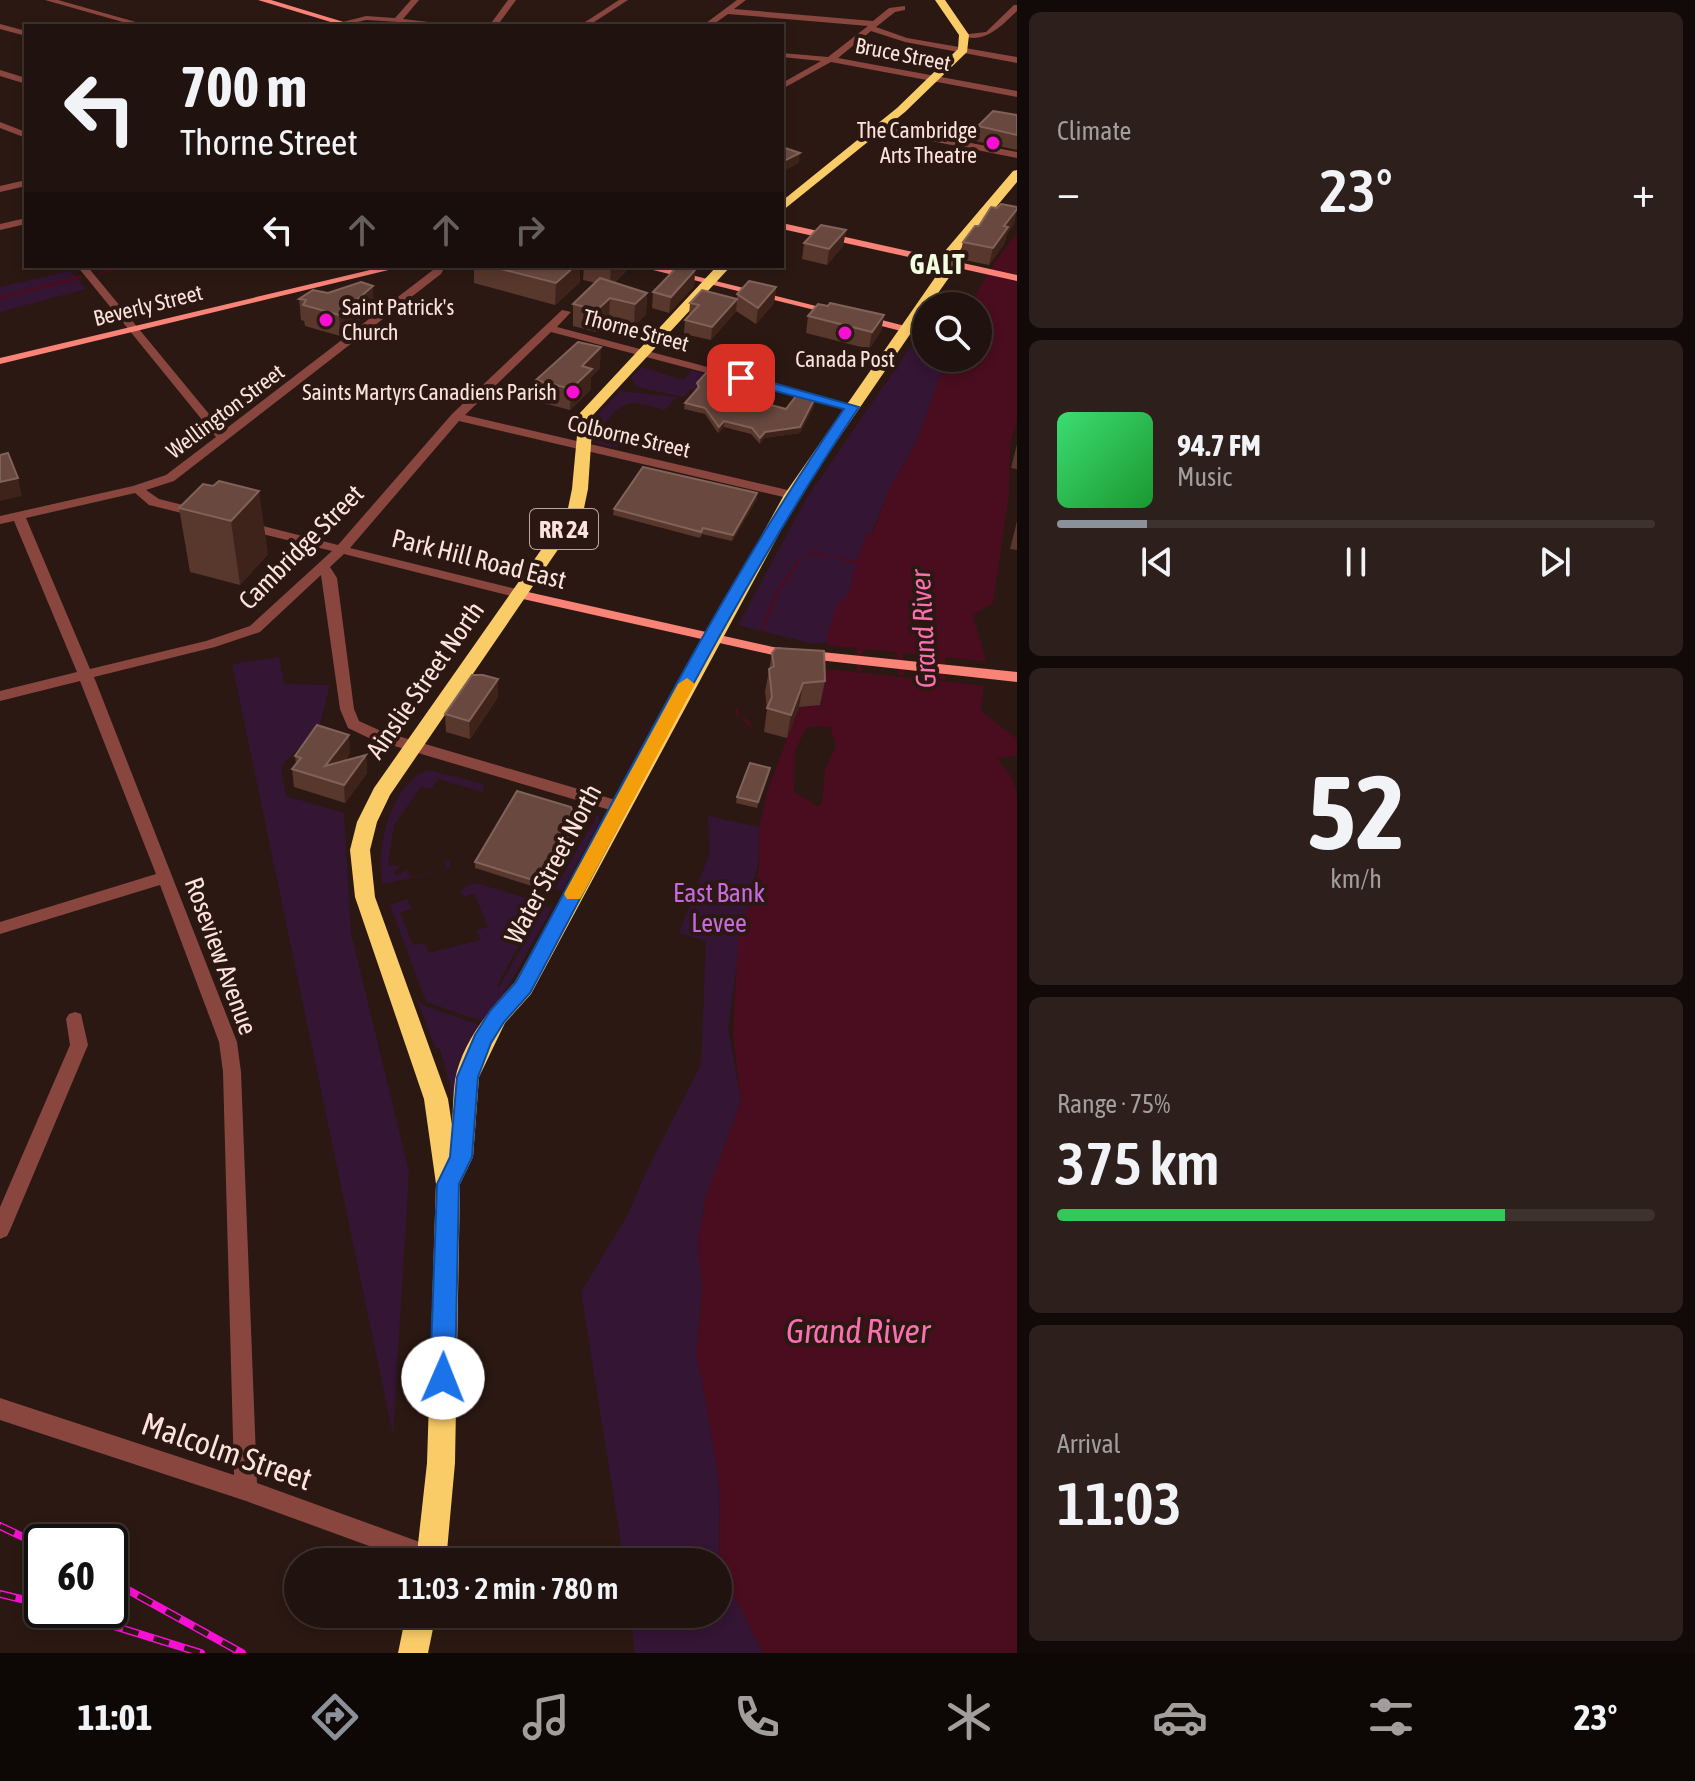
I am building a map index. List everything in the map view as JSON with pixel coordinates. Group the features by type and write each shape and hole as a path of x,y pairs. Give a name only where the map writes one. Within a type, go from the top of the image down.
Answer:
{"main road":[{"path":"784,205 879,128 963,50 964,35 940,0"},
{"name":"RR 24","path":"949,263 950,254 1017,174"},
{"name":"Water Street North","path":"432,1548 441,1463 448,1184 461,1157 467,1077 482,1041 497,1017 523,988 792,495 948,269 949,263"},
{"name":"Ainslie Street North","path":"448,1184 436,1099 365,897 360,874 360,850 367,822 381,793 413,745 575,513 579,499 586,414 722,268"},
{"path":"413,1653 418,1628"}],"street":[{"path":"49,0 139,24"},
{"path":"264,0 348,24"},
{"path":"398,20 415,0"},
{"path":"494,24 512,0"},
{"path":"586,24 624,0"},
{"path":"709,24 742,0"},
{"path":"964,35 988,34 1017,7"},
{"path":"784,85 831,59 892,10 902,8"},
{"path":"726,11 873,26 905,40 1017,60"},
{"path":"337,24 366,18 417,24"},
{"path":"0,26 24,33"},
{"name":"Bruce Street","path":"784,55 831,59 1017,94"},
{"path":"784,70 809,73"},
{"path":"0,73 24,80"},
{"path":"0,125 23,134"},
{"path":"879,128 1017,155"},
{"path":"0,137 23,134"},
{"path":"0,189 24,183"},
{"path":"0,227 24,221"},
{"path":"784,226 1017,278"},
{"path":"84,268 216,432 225,437"},
{"name":"Beverly Street","path":"0,361 392,268"},
{"name":"Wellington Street","path":"0,520 137,489 170,478 439,268"},
{"path":"650,268 905,329"},
{"name":"Cambridge Street","path":"0,696 238,637 255,629 341,550 456,417 566,312"},
{"name":"Thorne Street","path":"549,328 852,407"},
{"name":"Colborne Street","path":"456,417 792,495"},
{"name":"Park Hill Road East","path":"137,489 154,502 711,639 815,656 1017,677"},
{"name":"Roseview Avenue","path":"19,516 222,1025 232,1072 246,1490"},
{"path":"323,567 330,578 347,709 353,724 376,735 620,807"},
{"path":"0,928 164,878"},
{"path":"0,1230 79,1045 75,1019"},
{"name":"Malcolm Street","path":"0,1409 246,1490 399,1548"}],"green space":[{"path":"70,271 86,289 0,312 0,287"},
{"path":"912,345 912,372 942,372 917,440 889,490 871,534 864,535 866,542 861,547 848,595 827,636 828,642 814,644 738,625 806,499"},
{"path":"641,367 683,380 692,370 709,375 684,397 637,387 631,378"},
{"path":"620,391 677,397 665,410 633,403 620,407 598,431 603,434 599,439 620,444 626,441 619,446 591,440 593,420"},
{"path":"279,657 284,684 330,685 319,727 281,766 286,796 344,813 351,933 409,1172 393,1435 232,664"},
{"path":"429,770 484,784 483,792 438,779 431,789 421,787 394,825 388,865 401,866 393,873 398,876 406,869 410,877 446,869 444,860 450,862 450,866 445,870 383,884 382,851 390,816 406,787 416,776"},
{"path":"598,814 600,821 562,891 555,888"},
{"name":"East Bank Levee","path":"708,816 759,827 758,863 740,941 728,1028 741,1101 706,1196 698,1242 702,1292 696,1356 720,1488 719,1548 622,1548 581,1292 627,1216 701,1064 706,941 679,933 710,852"},
{"path":"477,883 542,903 499,987 545,906 552,908 506,990 484,1022 426,1002 390,905 408,899 411,909 400,913 413,945 424,943 429,953 480,940 477,930 488,927 474,894 463,897 461,891 467,885"},
{"path":"417,999 425,1006 482,1026 456,1095 453,1096 440,1049 435,1047"},
{"path":"732,1592 763,1653 635,1653 632,1628 732,1628"}],"water":[{"name":"Grand River","path":"1017,233 1017,420 1010,444 1009,494 993,603 973,615 986,661 981,711 1017,739 1017,755 997,758 1011,776 1017,793 1017,1653 763,1653 732,1592 732,1548 719,1548 720,1488 696,1356 702,1292 698,1242 706,1196 741,1101 733,1034 738,941 759,870 759,827 768,789 799,707 823,704 819,669 828,670 827,636 836,606 848,595 861,546 866,542 863,535 872,534 889,490 917,440 942,372 992,372 992,292 977,292","holes":["830,726 836,747 825,769 822,803 818,806 794,792 795,750 807,727"]}],"pier":[{"path":"825,645 857,648 857,670 861,671 863,649 897,652 898,674 901,675 904,675 903,653 936,656 939,679 942,680 945,680 945,657 990,662 988,686 817,668 824,666"}],"building":[{"path":"993,111 1017,115 1017,135 978,126"},
{"path":"784,148 800,153 784,161"},
{"path":"1001,204 1017,209 993,248 963,242 975,226 979,226 991,207 997,208"},
{"path":"821,225 846,230 829,249 804,243"},
{"path":"497,268 573,268 556,283"},
{"path":"676,268 695,270 671,297 653,292"},
{"path":"600,278 647,293 635,304 610,298 597,310 573,304"},
{"path":"749,281 776,287 758,308 737,294"},
{"path":"361,282 373,286 339,315 303,305 306,300 299,299 313,290 328,293"},
{"path":"702,290 737,299 712,327 685,320 699,305 690,303"},
{"path":"830,303 884,315 872,332 808,316 818,304 828,306"},
{"path":"578,342 601,347 582,366 592,369 571,389 536,380"},
{"path":"706,373 770,390 760,402 786,409 796,396 814,400 800,427 765,432 760,438 752,428 724,421 719,427 705,408 685,403"},
{"path":"8,453 18,478 0,482 0,455"},
{"path":"643,467 757,493 733,535 703,528 701,532 614,509"},
{"path":"219,481 259,491 231,521 179,508 203,484 213,486"},
{"path":"776,648 824,651 825,681 803,683 791,715 767,708 772,697 769,669 774,666 772,653"},
{"path":"472,675 498,679 469,721 445,714"},
{"path":"317,725 349,735 325,766 366,755 344,785 292,769 301,758 295,756"},
{"path":"750,763 770,768 758,802 737,797"},
{"path":"517,791 571,807 576,822 545,878 536,881 475,862"}],"waterway":[{"path":"100,273 120,268"},
{"path":"0,298 80,277"},
{"path":"811,553 828,556"},
{"path":"762,630 778,591 801,558"},
{"path":"837,558 843,559"},
{"path":"846,560 860,563"},
{"path":"736,709 738,714"},
{"path":"744,719 751,726"}],"railway":[{"path":"0,1526 24,1537"},
{"path":"128,1590 242,1653"},
{"path":"0,1594 24,1600"},
{"path":"120,1628 201,1653"}],"slow traffic":[{"path":"573,894 687,684"}],"place":[{"name":"The Cambridge Arts Theatre","path":"993,143"},
{"name":"Saint Patrick's Church","path":"326,320"},
{"name":"Canada Post","path":"845,333"},
{"name":"Saints Martyrs Canadiens Parish","path":"573,392"}],"district":[{"name":"GALT","path":"938,264"}],"route":[{"path":"443,1378 448,1184 461,1157 467,1077 482,1041 497,1017 523,988 718,624 792,495 852,407 741,378"}]}
